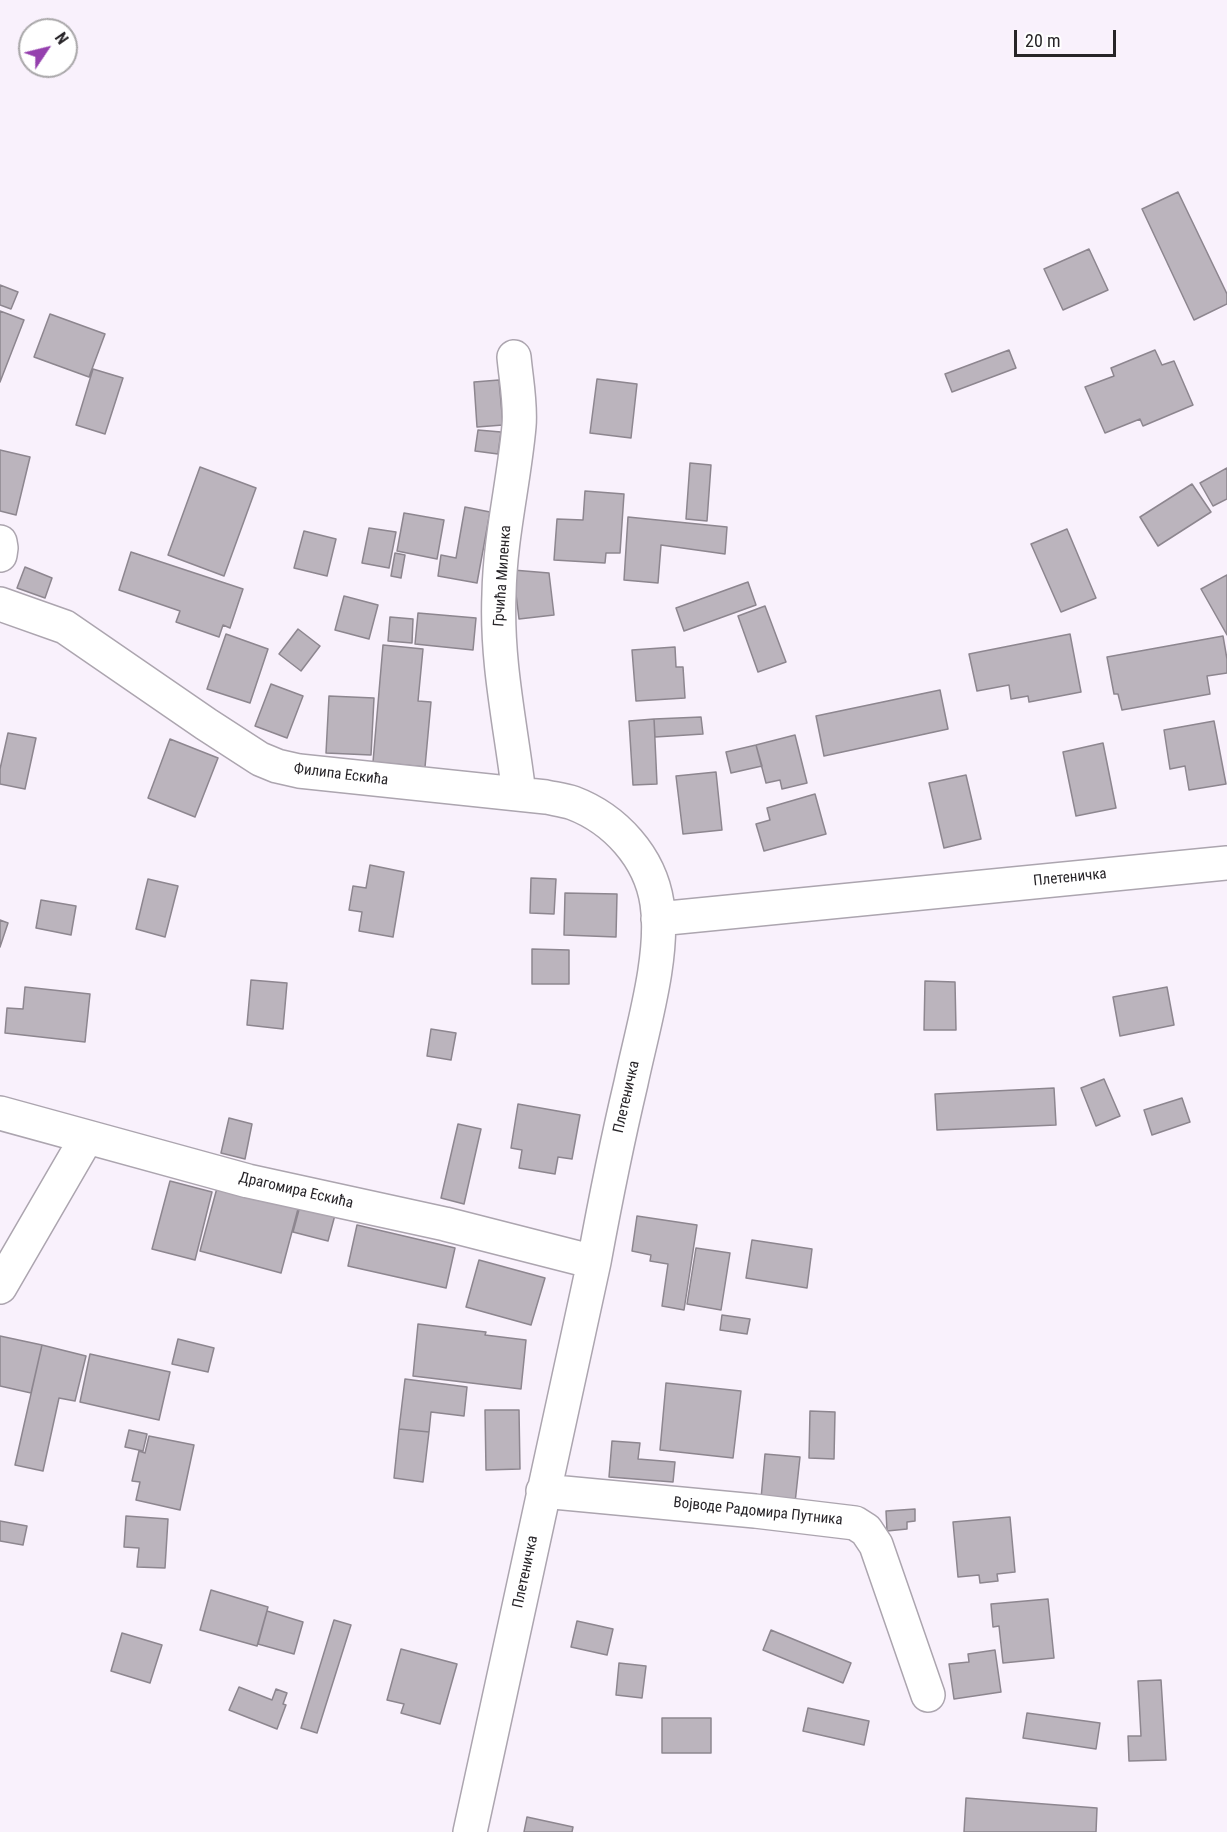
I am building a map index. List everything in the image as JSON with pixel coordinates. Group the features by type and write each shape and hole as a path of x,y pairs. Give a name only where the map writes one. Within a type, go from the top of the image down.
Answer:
{"street":[{"name":"Грчића Миленка","path":"514,357 519,423 511,495 502,543 499,640 503,687 512,733 519,794"},
{"path":"0,542 0,555"},
{"name":"Филипа Ескића","path":"0,604 65,627 206,724 260,759 277,766 299,771 546,797 571,802 592,811 628,840 640,857 651,880 657,902 658,920"},
{"name":"Плетеничка","path":"470,1832 594,1262 611,1168 649,1002 658,946 658,920 1227,863"},
{"name":"Драгомира Ескића","path":"0,1113 248,1181 445,1224 594,1262"},
{"path":"0,1287 87,1137"},
{"name":"Војводе Радомира Путника","path":"543,1491 855,1523 866,1530 876,1545 928,1695"}],"building":[{"path":"1178,192 1227,294 1227,304 1194,320 1142,209"},
{"path":"1089,249 1108,290 1063,310 1044,269"},
{"path":"0,285 18,292 11,309 0,305"},
{"path":"0,311 24,320 0,382"},
{"path":"50,314 105,334 89,377 34,357"},
{"path":"1009,350 1016,368 952,392 945,374"},
{"path":"1155,350 1162,365 1174,361 1193,405 1143,426 1140,419 1105,433 1085,387 1114,376 1111,368"},
{"path":"93,369 123,378 105,434 76,425"},
{"path":"597,379 637,384 631,438 590,433"},
{"path":"499,380 503,425 477,427 474,382"},
{"path":"478,430 501,432 498,454 475,451"},
{"path":"0,450 30,457 16,515 0,511"},
{"path":"690,463 711,465 707,521 686,519"},
{"path":"200,467 256,488 224,576 168,555"},
{"path":"1227,468 1227,499 1213,506 1200,483"},
{"path":"1192,484 1211,512 1158,546 1140,517"},
{"path":"585,491 624,494 620,553 606,553 605,563 554,560 557,519 583,520"},
{"path":"465,507 490,512 477,583 438,576 441,555 456,558"},
{"path":"404,513 444,520 437,559 397,551"},
{"path":"628,517 727,527 725,554 661,545 658,583 624,580"},
{"path":"369,528 396,532 389,568 362,563"},
{"path":"1067,529 1096,598 1061,612 1031,544"},
{"path":"304,531 336,539 327,576 294,568"},
{"path":"131,552 243,589 230,628 223,625 219,637 176,622 180,611 119,590"},
{"path":"395,553 405,555 401,578 391,576"},
{"path":"25,567 52,578 45,598 17,588"},
{"path":"513,570 549,573 554,615 519,619"},
{"path":"1227,575 1227,635 1201,589"},
{"path":"748,582 756,605 684,631 676,608"},
{"path":"344,596 378,605 369,639 335,630"},
{"path":"765,606 786,662 758,672 738,616"},
{"path":"418,613 476,618 473,650 415,644"},
{"path":"390,617 413,619 412,643 388,641"},
{"path":"298,629 320,646 301,671 279,654"},
{"path":"226,634 268,649 250,703 207,689"},
{"path":"1070,634 1081,692 1029,702 1028,696 1011,699 1009,685 977,691 969,654"},
{"path":"1223,636 1227,673 1207,676 1210,694 1122,710 1118,694 1114,694 1107,657"},
{"path":"383,645 423,649 418,701 431,702 425,767 373,762"},
{"path":"675,647 676,667 683,667 685,698 636,701 632,650"},
{"path":"271,684 303,696 287,738 255,726"},
{"path":"940,690 948,729 824,756 816,716"},
{"path":"329,696 374,698 371,755 326,753"},
{"path":"701,717 703,734 655,737 654,719"},
{"path":"654,719 657,784 633,785 629,721"},
{"path":"1214,721 1226,784 1189,790 1185,766 1170,769 1164,730"},
{"path":"8,733 36,738 25,789 0,784 0,769"},
{"path":"795,735 807,783 782,789 780,780 766,783 756,745"},
{"path":"170,739 218,758 195,817 148,798"},
{"path":"1103,743 1116,808 1076,816 1063,752"},
{"path":"756,745 762,766 731,773 726,752"},
{"path":"716,772 722,830 683,834 676,776"},
{"path":"966,775 981,839 944,848 929,783"},
{"path":"815,794 826,834 764,851 756,824 770,820 767,808"},
{"path":"370,865 404,872 393,937 359,931 362,912 349,910 353,886 366,888"},
{"path":"531,878 556,879 554,914 530,913"},
{"path":"148,879 178,886 165,937 136,929"},
{"path":"565,893 617,894 616,937 564,935"},
{"path":"41,900 76,906 71,935 36,928"},
{"path":"0,920 8,923 0,947"},
{"path":"532,949 569,950 569,984 532,984"},
{"path":"251,980 287,983 283,1029 247,1025"},
{"path":"925,981 955,982 956,1030 924,1030"},
{"path":"25,987 90,994 85,1042 5,1033 7,1008 23,1009"},
{"path":"1167,987 1174,1025 1120,1036 1113,997"},
{"path":"431,1029 456,1033 451,1060 427,1056"},
{"path":"1104,1079 1120,1116 1096,1126 1081,1088"},
{"path":"1054,1088 1056,1125 937,1130 935,1094"},
{"path":"1182,1098 1190,1122 1152,1135 1144,1110"},
{"path":"518,1104 580,1115 572,1159 558,1157 555,1174 519,1168 522,1150 511,1148"},
{"path":"229,1118 252,1124 245,1159 221,1153"},
{"path":"458,1124 481,1129 464,1204 441,1198"},
{"path":"170,1181 212,1192 195,1260 152,1249"},
{"path":"217,1188 298,1209 281,1273 200,1251"},
{"path":"300,1206 335,1215 328,1241 293,1232"},
{"path":"637,1216 697,1225 684,1310 662,1306 668,1264 650,1261 651,1255 632,1251"},
{"path":"357,1225 455,1248 446,1288 348,1266"},
{"path":"752,1240 812,1249 807,1288 746,1278"},
{"path":"696,1248 730,1253 721,1310 687,1304"},
{"path":"479,1260 545,1278 531,1325 466,1307"},
{"path":"722,1315 750,1319 747,1334 720,1330"},
{"path":"418,1324 486,1332 485,1335 526,1340 521,1389 413,1376"},
{"path":"0,1336 42,1345 31,1393 0,1386"},
{"path":"178,1339 214,1348 208,1372 172,1364"},
{"path":"42,1345 86,1356 75,1401 59,1398 43,1471 15,1465"},
{"path":"90,1354 170,1372 159,1420 80,1402"},
{"path":"405,1379 467,1387 464,1416 431,1412 429,1432 399,1429"},
{"path":"666,1383 741,1391 733,1458 660,1450"},
{"path":"485,1410 519,1410 520,1469 486,1470"},
{"path":"810,1411 835,1412 834,1459 809,1458"},
{"path":"399,1429 429,1432 423,1482 394,1478"},
{"path":"129,1430 147,1434 143,1451 125,1447"},
{"path":"149,1436 194,1445 180,1510 136,1500 140,1482 132,1481 139,1451 145,1453"},
{"path":"612,1441 640,1443 638,1459 675,1462 673,1482 609,1477"},
{"path":"765,1454 800,1457 795,1503 761,1499"},
{"path":"915,1509 915,1521 907,1522 907,1529 887,1531 886,1511"},
{"path":"126,1516 168,1519 165,1568 137,1567 139,1548 124,1547"},
{"path":"1010,1517 1015,1572 997,1574 998,1581 980,1583 979,1575 958,1577 953,1522"},
{"path":"0,1521 27,1526 23,1545 0,1541"},
{"path":"211,1590 268,1607 257,1646 200,1630"},
{"path":"1048,1599 1054,1658 1003,1663 999,1626 993,1627 991,1604"},
{"path":"267,1611 303,1622 294,1654 258,1644"},
{"path":"334,1620 351,1625 317,1733 301,1728"},
{"path":"577,1621 613,1629 607,1655 571,1647"},
{"path":"771,1630 851,1663 843,1683 763,1650"},
{"path":"122,1633 162,1645 150,1683 111,1671"},
{"path":"401,1649 457,1664 440,1724 401,1713 404,1704 387,1700"},
{"path":"995,1650 1001,1692 954,1699 949,1664 969,1662 968,1654"},
{"path":"619,1663 646,1666 642,1698 616,1695"},
{"path":"1161,1680 1166,1760 1129,1761 1128,1736 1141,1736 1138,1681"},
{"path":"239,1687 272,1700 276,1689 287,1693 283,1704 286,1705 277,1729 229,1710"},
{"path":"808,1708 869,1721 864,1745 803,1731"},
{"path":"1027,1713 1100,1723 1096,1749 1023,1738"},
{"path":"662,1718 711,1718 711,1753 662,1753"},
{"path":"966,1798 1097,1808 1096,1832 964,1832"},
{"path":"527,1817 573,1827 572,1832 524,1832"}]}
